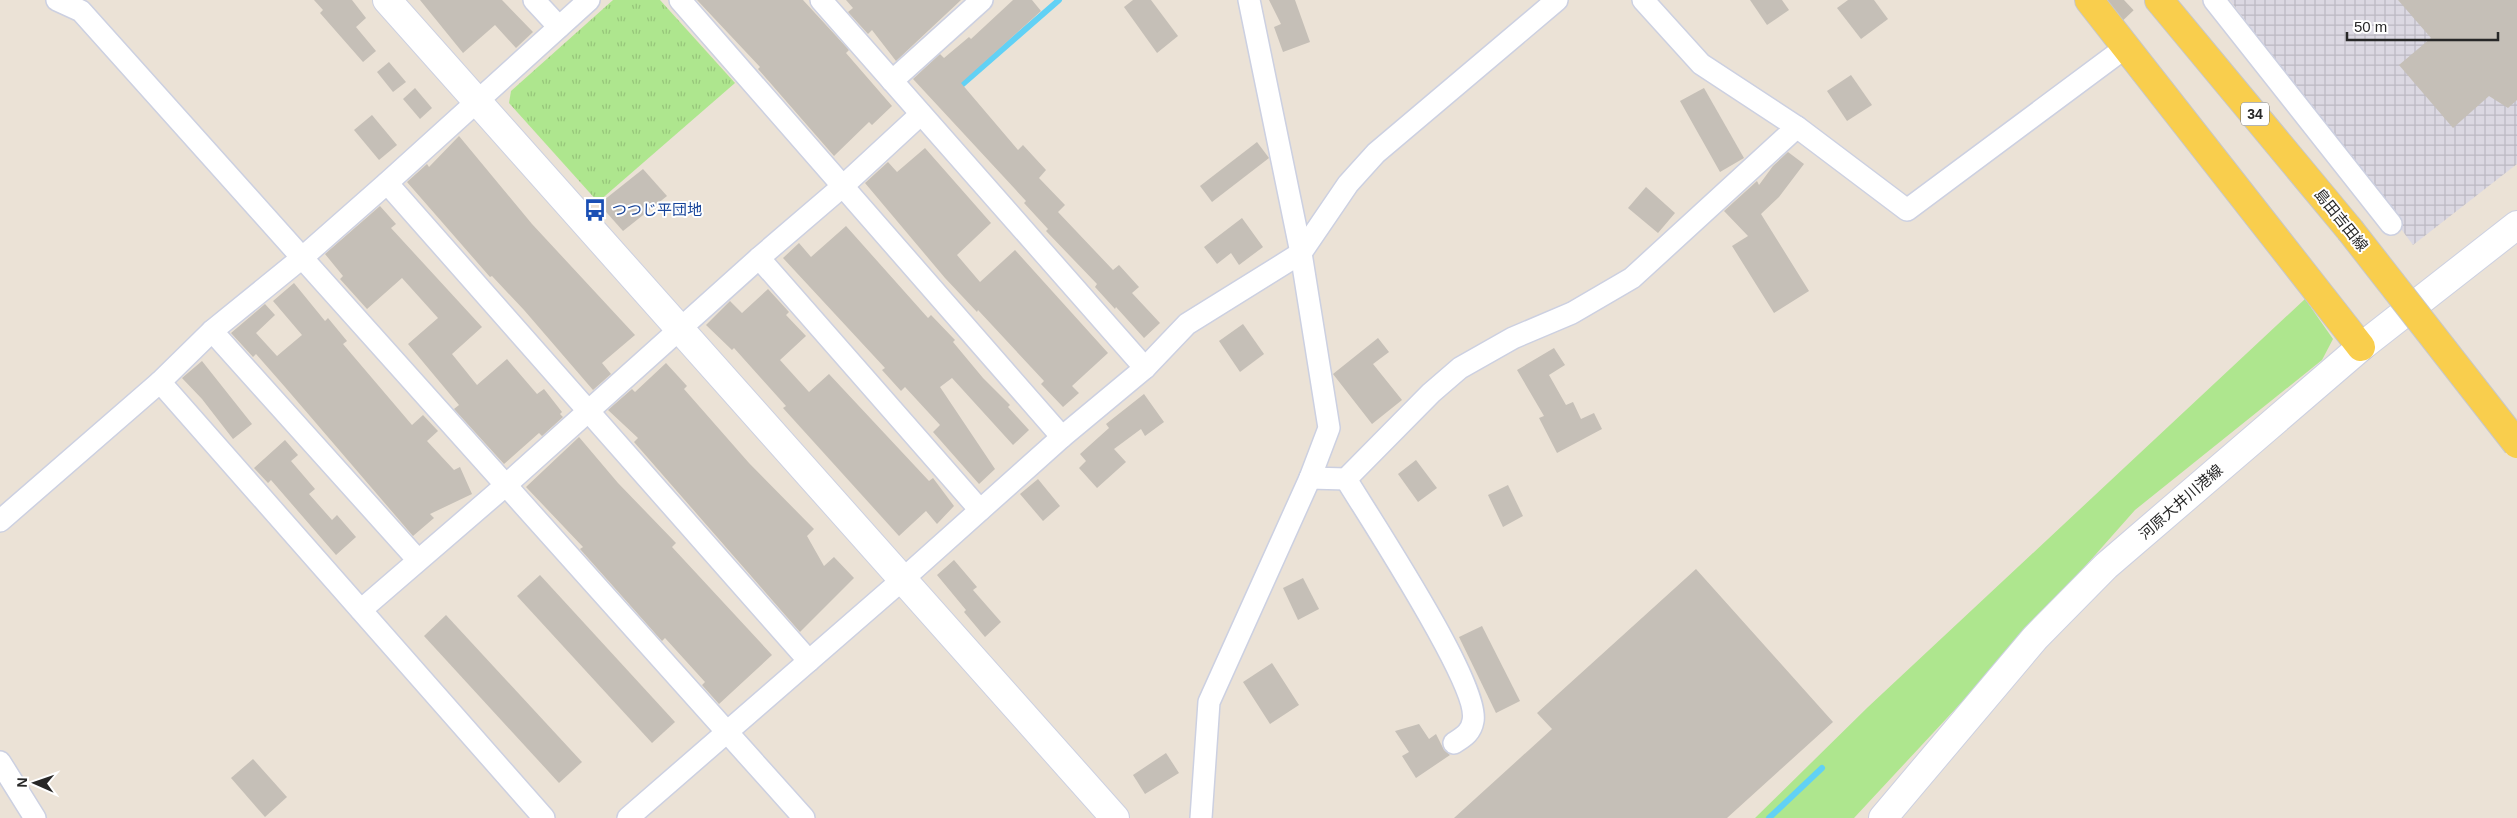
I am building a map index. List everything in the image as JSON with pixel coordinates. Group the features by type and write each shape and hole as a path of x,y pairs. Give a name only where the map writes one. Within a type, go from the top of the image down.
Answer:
{"main road":[{"name":"島田吉田線","path":"2159,0 2350,230 2517,444"},
{"path":"2096,9 2361,347"}],"street":[{"path":"57,0 81,11 804,818"},
{"path":"387,0 1115,818"},
{"path":"534,0 559,27"},
{"path":"0,521 160,382 212,332 303,257 589,0"},
{"path":"680,0 1062,437"},
{"path":"821,0 1145,368"},
{"path":"1201,818 1209,702 1310,478 1329,428 1302,254 1249,0"},
{"path":"628,818 902,580 1062,437 1145,368 1187,324 1302,254 1348,184 1376,153 1557,0"},
{"path":"1643,0 1701,64 1797,126 1907,210 2126,47"},
{"path":"2214,0 2391,224"},
{"path":"892,81 979,1"},
{"path":"361,610 506,485 921,114"},
{"path":"1310,478 1346,479 1431,392 1460,368 1513,338 1572,313 1632,278 1797,126"},
{"path":"387,182 809,661"},
{"name":"河原大井川港線","path":"1883,818 2036,638 2106,566 2361,347 2517,225"},
{"path":"759,258 980,510"},
{"path":"212,332 418,559"},
{"path":"160,382 544,818"},
{"path":"1346,479 1448,648 1470,696 1474,720 1467,735 1454,743"},
{"path":"0,762 35,818"}],"shaded area":[{"path":"2230,0 2517,0 2517,164 2413,245"}],"green space":[{"path":"613,0 660,0 735,83 598,202 509,103 511,91"},
{"path":"2305,299 2333,339 2322,360 2135,510 2026,633 1854,818 1755,818 1868,707"}],"building":[{"path":"314,0 352,0 366,18 356,27 376,51 363,62 320,13 323,10"},
{"path":"420,0 502,0 533,32 516,48 495,25 463,53"},
{"path":"697,0 803,0 849,50 846,53 892,106 872,125 869,122 834,156 758,69 760,67"},
{"path":"846,0 961,0 896,61 872,30 868,34 848,12 853,8"},
{"path":"1013,0 1032,0 1041,11 961,83 1018,150 1023,145 1046,170 1039,178 1065,205 1058,212 1113,270 1119,265 1139,287 1132,293 1160,323 1144,338 1095,287 1097,284 1046,231 1048,229 1024,203 1026,201 913,79 940,54 944,58 969,37 971,39"},
{"path":"1133,0 1151,0 1178,36 1157,53 1124,7"},
{"path":"1269,0 1295,0 1310,42 1283,52 1274,27 1281,24"},
{"path":"1750,0 1782,0 1789,10 1767,25"},
{"path":"1848,0 1874,0 1888,19 1861,39 1837,8"},
{"path":"2398,0 2517,0 2517,100 2508,108 2489,96 2453,128 2399,65 2431,38"},
{"path":"389,62 406,82 393,92 377,72"},
{"path":"1851,75 1872,105 1847,121 1827,91"},
{"path":"415,88 432,108 420,119 403,99"},
{"path":"1704,88 1744,158 1720,172 1680,101"},
{"path":"372,115 397,145 379,160 354,130"},
{"path":"459,136 532,224 635,335 602,363 611,374 593,390 524,310 492,276 490,277 407,182 427,164 429,167"},
{"path":"1257,142 1269,158 1212,202 1200,186"},
{"path":"925,148 991,223 957,255 980,282 1015,250 1108,353 1072,386 1079,393 1063,407 1041,384 1044,381 978,310 977,312 945,278 865,183 888,162 897,172"},
{"path":"1788,152 1804,164 1779,197 1761,214 1809,291 1774,313 1732,246 1748,236 1724,211 1757,181 1759,185 1773,166"},
{"path":"643,169 667,196 623,231 599,204"},
{"path":"1646,187 1675,213 1658,233 1628,208"},
{"path":"380,206 396,224 391,228 482,327 452,354 477,385 507,359 537,394 544,389 562,412 560,414 563,417 542,436 539,433 504,464 454,409 459,405 408,344 438,318 402,278 367,309 340,279 343,276 325,254"},
{"path":"1242,218 1263,247 1239,265 1231,253 1217,264 1204,247"},
{"path":"846,226 928,318 931,315 955,340 953,342 983,378 1010,405 1008,407 1029,430 1013,445 952,378 940,387 995,469 979,484 933,432 940,425 905,387 901,391 882,370 885,368 783,258 799,243 811,257"},
{"path":"294,283 325,321 328,318 347,341 343,344 412,425 423,415 438,431 427,441 454,470 460,467 472,494 430,514 434,518 413,536 256,354 253,357 231,333 265,304 275,315 256,333 277,356 302,335 273,301"},
{"path":"768,289 789,312 786,315 806,336 780,360 809,392 829,374 929,481 933,478 954,506 937,524 926,511 899,536 783,408 786,406 734,348 732,350 706,325 730,301 742,313"},
{"path":"1243,324 1264,354 1240,372 1219,341"},
{"path":"1378,338 1389,352 1373,364 1402,400 1372,424 1333,374"},
{"path":"1554,348 1565,365 1549,375 1566,405 1573,402 1581,419 1594,413 1602,429 1557,453 1539,418 1544,416 1517,370"},
{"path":"202,361 252,424 233,439 202,399 182,378"},
{"path":"666,363 687,386 684,389 749,463 814,529 807,536 824,566 834,557 854,578 800,632 634,442 638,438 608,410 632,389 635,392"},
{"path":"1144,394 1164,422 1145,436 1141,429 1114,449 1126,462 1097,488 1079,468 1086,461 1080,454 1109,428 1106,424"},
{"path":"579,437 618,483 676,543 672,547 772,655 719,704 702,685 705,682 665,638 662,641 580,549 583,547 526,487"},
{"path":"285,440 298,455 291,461 315,489 309,494 332,520 337,515 356,537 336,555 271,480 268,483 254,468"},
{"path":"1416,460 1437,488 1418,502 1398,474"},
{"path":"1038,479 1060,506 1043,521 1020,494"},
{"path":"1508,485 1523,516 1503,527 1488,495"},
{"path":"954,560 977,587 973,590 1001,622 985,637 964,612 966,610 937,575"},
{"path":"1696,569 1833,722 1727,818 1454,818 1552,729 1537,713"},
{"path":"540,575 675,722 652,743 517,596"},
{"path":"1303,578 1319,609 1298,620 1283,588"},
{"path":"446,615 582,762 559,783 424,636"},
{"path":"1482,626 1520,701 1496,713 1459,637"},
{"path":"1272,663 1299,705 1270,724 1243,682"},
{"path":"1419,724 1429,739 1436,734 1444,750 1450,755 1416,778 1402,756 1409,752 1395,731"},
{"path":"1166,753 1179,773 1145,794 1133,775"},
{"path":"253,759 287,797 265,817 231,778"}],"waterway":[{"path":"957,89 1059,0"},
{"path":"1769,818 1822,768"}],"tunnel":[{"path":"2104,19 2124,0"}],"place":[{"name":"つつじ平団地","path":"595,210"}]}
